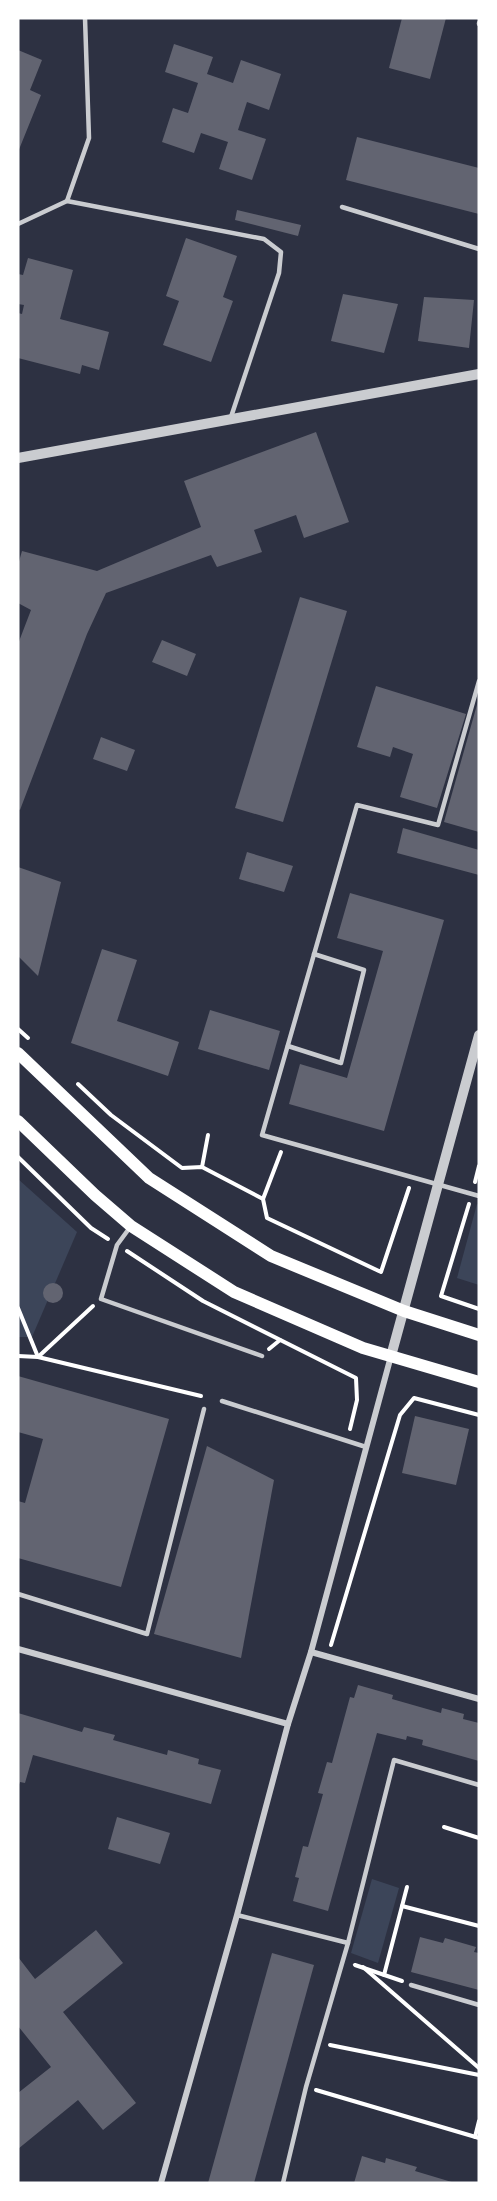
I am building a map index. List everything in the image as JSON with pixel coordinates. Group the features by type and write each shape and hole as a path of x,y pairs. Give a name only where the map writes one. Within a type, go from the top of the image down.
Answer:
{"main road":[{"path":"18,1053 149,1178 271,1256 404,1311 479,1335"},
{"path":"18,1121 95,1196 130,1226 234,1292 352,1343 479,1382"}],"street":[{"path":"18,458 479,374"},
{"path":"161,2183 237,1916 288,1724 311,1652 478,1041"},
{"path":"18,1648 288,1724"},
{"path":"311,1652 479,1699"}],"lane":[{"path":"67,201 89,138 85,18"},
{"path":"18,224 67,201 264,239 280,252 279,273 230,420"},
{"path":"342,207 479,249"},
{"path":"479,681 438,825 357,805 262,1135 479,1196"},
{"path":"288,1046 341,1063 364,970 314,954"},
{"path":"130,1226 117,1245 101,1299 262,1356"},
{"path":"222,1401 366,1448"},
{"path":"18,1594 147,1634 204,1409"},
{"path":"283,2183 306,2087 348,1943 394,1760 479,1785"},
{"path":"237,1916 348,1943"},
{"path":"411,1985 479,2005"}],"path":[{"path":"18,1029 35,1044"},
{"path":"77,1084 111,1115 182,1168 202,1167 263,1199"},
{"path":"202,1167 208,1136"},
{"path":"286,1142 263,1199 267,1218 381,1272 412,1177"},
{"path":"18,1157 91,1228 203,1300 356,1378 357,1400 347,1441"},
{"path":"479,1166 441,1296 479,1309"},
{"path":"38,1357 101,1299"},
{"path":"18,1308 38,1357"},
{"path":"18,1356 38,1357 222,1401"},
{"path":"328,1657 400,1415 414,1398 479,1415"},
{"path":"444,1827 479,1838"},
{"path":"384,1975 406,1887"},
{"path":"402,1906 479,1926"},
{"path":"342,1961 411,1985"},
{"path":"363,1967 479,2068"},
{"path":"319,2042 479,2075"},
{"path":"306,2087 477,2138 479,2121"}],"shaded area":[{"path":"18,1179 77,1232 32,1337 18,1337"},
{"path":"477,1204 479,1205 479,1285 457,1278"},
{"path":"372,1879 399,1888 378,1963 351,1953"}],"building":[{"path":"402,18 446,18 430,79 389,68"},
{"path":"174,44 213,57 207,74 233,83 241,60 281,74 269,110 247,102 238,130 266,139 252,180 219,169 228,142 201,133 194,153 162,142 173,108 188,113 198,83 165,72"},
{"path":"18,50 42,60 30,90 41,95 18,152"},
{"path":"357,137 479,168 479,214 346,180"},
{"path":"237,210 301,225 298,236 235,220"},
{"path":"186,238 237,256 223,297 233,301 211,362 163,345 179,301 166,296"},
{"path":"28,258 73,270 60,319 109,332 99,370 82,365 80,374 18,358 18,313 22,314 24,305 18,304 18,274 23,275"},
{"path":"343,294 398,304 384,353 331,341"},
{"path":"424,297 474,300 469,348 418,341"},
{"path":"316,432 349,522 304,538 296,515 254,530 262,552 217,567 211,555 106,593 87,634 20,810 18,809 18,644 31,610 18,603 18,565 22,551 97,571 201,527 184,481"},
{"path":"300,597 347,611 283,822 235,808"},
{"path":"162,640 196,654 187,676 152,662"},
{"path":"376,686 466,714 437,808 400,797 413,754 393,747 390,757 357,747"},
{"path":"479,701 479,832 444,822"},
{"path":"101,737 135,750 127,771 93,759"},
{"path":"403,828 479,850 479,875 397,853"},
{"path":"247,852 293,866 284,892 239,879"},
{"path":"18,867 61,882 38,976 18,956"},
{"path":"350,893 444,920 384,1131 289,1104 300,1064 347,1078 383,951 337,938"},
{"path":"102,949 137,960 117,1021 179,1042 168,1076 71,1043"},
{"path":"210,1010 280,1031 269,1070 198,1049"},
{"path":"53,1283 60,1286 63,1293 60,1300 53,1303 46,1300 43,1293 46,1286"},
{"path":"18,1376 169,1419 121,1587 18,1558 18,1501 25,1503 43,1439 18,1432"},
{"path":"415,1416 469,1429 456,1485 402,1473"},
{"path":"207,1446 274,1480 241,1658 154,1634"},
{"path":"358,1685 393,1695 392,1699 441,1713 442,1708 464,1714 463,1719 479,1723 479,1761 422,1745 423,1740 407,1736 406,1740 377,1733 328,1911 293,1901 299,1878 295,1877 303,1846 308,1847 323,1794 318,1793 327,1762 332,1763 350,1697 354,1698"},
{"path":"18,1713 82,1732 84,1727 115,1735 113,1740 167,1755 168,1750 199,1759 198,1764 221,1770 211,1804 33,1755 25,1783 20,1782 18,1787"},
{"path":"117,1817 170,1833 160,1864 108,1849"},
{"path":"96,1930 123,1963 63,2012 136,2103 103,2130 78,2100 18,2149 18,2093 51,2067 18,2026 18,1957 35,1979"},
{"path":"420,1937 443,1943 445,1938 476,1947 474,1952 479,1953 479,1990 411,1972"},
{"path":"272,1953 314,1965 254,2183 208,2183"},
{"path":"362,2156 385,2163 386,2158 417,2167 415,2171 455,2183 354,2183"}]}
